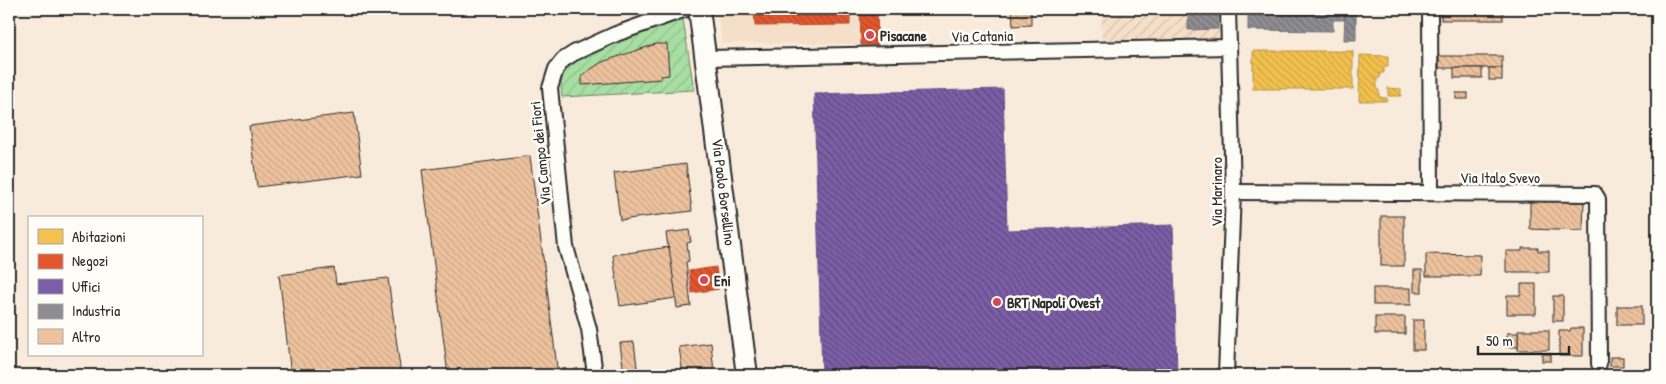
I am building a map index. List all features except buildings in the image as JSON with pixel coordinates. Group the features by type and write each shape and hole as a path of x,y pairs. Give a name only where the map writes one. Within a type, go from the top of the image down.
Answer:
{"main road":[{"name":"Via Paolo Borsellino","path":"699,9 747,375"}],"street":[{"name":"Via Campo dei Fiori","path":"595,375 589,329 566,247 550,88 551,80 563,60 574,53 616,34 686,9"},
{"name":"Via Marinaro","path":"1226,375 1233,192 1228,9"},
{"path":"1430,12 1431,193"},
{"name":"Via Catania","path":"706,58 1229,46"},
{"name":"Via Italo Svevo","path":"1233,192 1592,193 1597,195 1599,364"}],"shaded area":[{"path":"717,9 859,9 860,44 722,43"},
{"path":"1101,9 1224,9 1225,32 1216,40 1102,43"}],"green space":[{"path":"683,19 694,90 562,97 562,78 568,67 580,57 615,41"}],"place":[{"name":"Pisacane","path":"870,35"},
{"name":"Eni","path":"704,280"},
{"name":"BRT Napoli Ovest","path":"997,302"}]}
